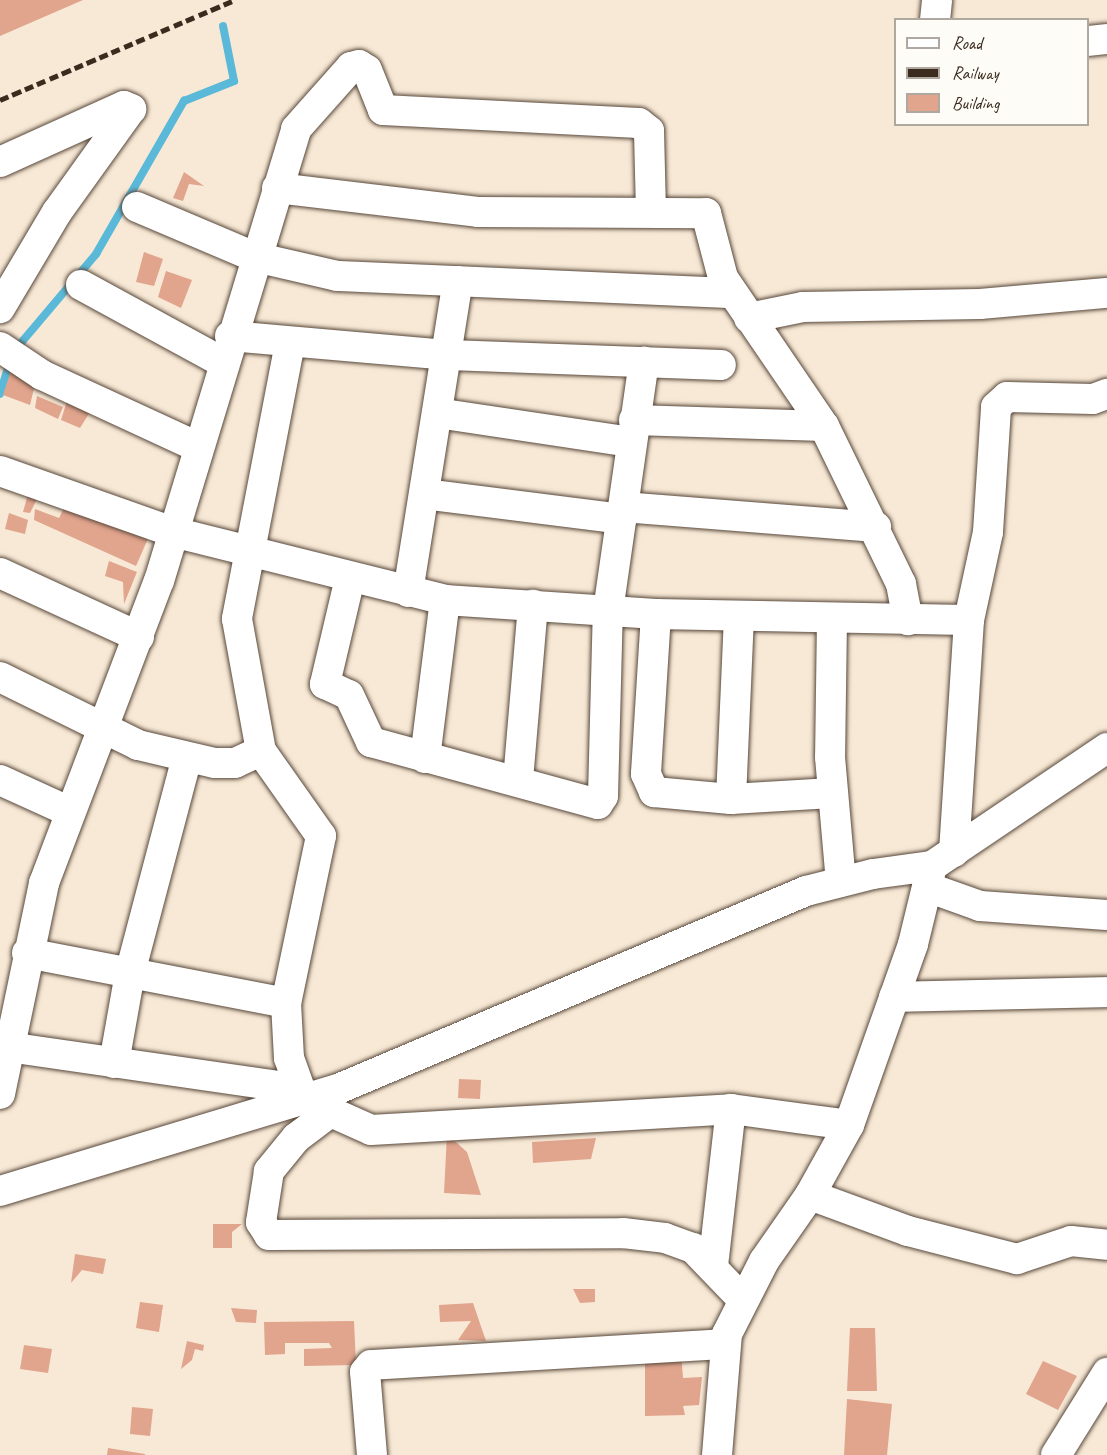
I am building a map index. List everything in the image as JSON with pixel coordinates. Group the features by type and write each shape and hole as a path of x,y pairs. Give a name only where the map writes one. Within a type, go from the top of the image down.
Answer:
{"street":[{"path":"935,18 937,0"},
{"path":"1089,41 1107,39"},
{"path":"0,1094 27,953 68,811 105,727 139,637 173,532 226,349 296,129 351,67 359,65 367,70 383,110 645,125 651,212"},
{"path":"0,162 124,106 131,109 57,212 0,308"},
{"path":"277,188 478,212 706,213 731,292 824,426 876,527 901,584 908,620"},
{"path":"137,207 255,257 338,276 731,292"},
{"path":"408,592 437,413 449,355 458,281"},
{"path":"81,285 226,349 290,343 449,355 721,365"},
{"path":"749,318 809,307 980,304 1107,293"},
{"path":"290,343 237,619 261,751 321,836 286,1004 289,1058 311,1101 296,1138 269,1171 261,1222 269,1235 623,1233 693,1248 713,1266 742,1299"},
{"path":"0,346 42,375 198,447"},
{"path":"350,578 325,684 349,695 371,742 425,758 518,780 592,804 603,796 608,611 632,431 644,362"},
{"path":"717,1455 724,1344 742,1299 810,1195 849,1125 938,868 969,620 988,532 996,407 1007,397 1093,399 1107,394"},
{"path":"437,413 632,431 824,426"},
{"path":"0,471 173,532 249,553 445,600 656,614 969,620"},
{"path":"424,494 622,513 876,527"},
{"path":"0,573 139,637"},
{"path":"425,758 445,600"},
{"path":"518,780 533,605"},
{"path":"656,614 649,786 654,792 731,799 832,793"},
{"path":"731,799 739,617"},
{"path":"832,619 832,793 842,882"},
{"path":"0,677 138,745 187,757 236,763 261,751"},
{"path":"0,1191 311,1101 699,941 806,891 842,882 938,868 1107,747"},
{"path":"114,1063 129,973 187,757"},
{"path":"0,780 68,811"},
{"path":"938,868 980,906 1107,915"},
{"path":"27,953 286,1004"},
{"path":"894,997 1107,992"},
{"path":"8,1047 114,1063 311,1101 371,1130 731,1109 849,1125"},
{"path":"713,1266 731,1109"},
{"path":"810,1195 908,1231 1017,1259 1071,1241 1107,1245"},
{"path":"372,1455 365,1372 371,1365 724,1344"},
{"path":"1056,1455 1107,1373"}],"building":[{"path":"0,0 83,0 0,36"},
{"path":"184,172 204,186 189,184 183,201 173,198"},
{"path":"144,252 163,259 154,286 136,282"},
{"path":"166,271 192,280 181,308 158,297"},
{"path":"13,364 37,376 30,405 3,395"},
{"path":"70,391 95,404 80,428 61,420"},
{"path":"37,396 63,407 58,419 35,408"},
{"path":"30,487 42,489 30,513 23,512"},
{"path":"68,500 150,534 136,566 34,520 35,509 59,518"},
{"path":"9,513 28,520 25,534 5,529"},
{"path":"109,561 137,572 124,604 123,582 105,576"},
{"path":"459,1079 481,1080 480,1099 458,1098"},
{"path":"447,1134 467,1152 481,1195 444,1193"},
{"path":"596,1138 591,1159 533,1163 532,1142"},
{"path":"213,1224 242,1224 232,1232 232,1248 213,1248"},
{"path":"75,1254 106,1259 103,1274 82,1270 71,1283"},
{"path":"573,1289 595,1289 595,1302 580,1303"},
{"path":"140,1302 163,1305 159,1332 136,1328"},
{"path":"473,1303 486,1341 458,1340 471,1321 440,1322 439,1305"},
{"path":"231,1308 257,1310 256,1323 236,1322"},
{"path":"354,1321 356,1365 304,1366 304,1349 332,1348 329,1343 285,1343 285,1354 265,1355 264,1322"},
{"path":"850,1328 875,1328 877,1391 847,1391"},
{"path":"187,1341 204,1345 203,1351 195,1349 192,1360 181,1369"},
{"path":"24,1345 52,1349 48,1373 20,1369"},
{"path":"681,1352 683,1378 702,1377 699,1405 683,1406 685,1415 645,1416 645,1354"},
{"path":"1043,1361 1077,1376 1058,1410 1026,1394"},
{"path":"847,1399 892,1404 887,1455 844,1455"},
{"path":"132,1407 153,1409 150,1436 130,1434"},
{"path":"108,1448 145,1454 145,1455 107,1455"}],"waterway":[{"path":"15,350 96,254 184,101 234,81 223,26"},
{"path":"0,394 10,361"}],"railway":[{"path":"0,100 234,0"}]}
